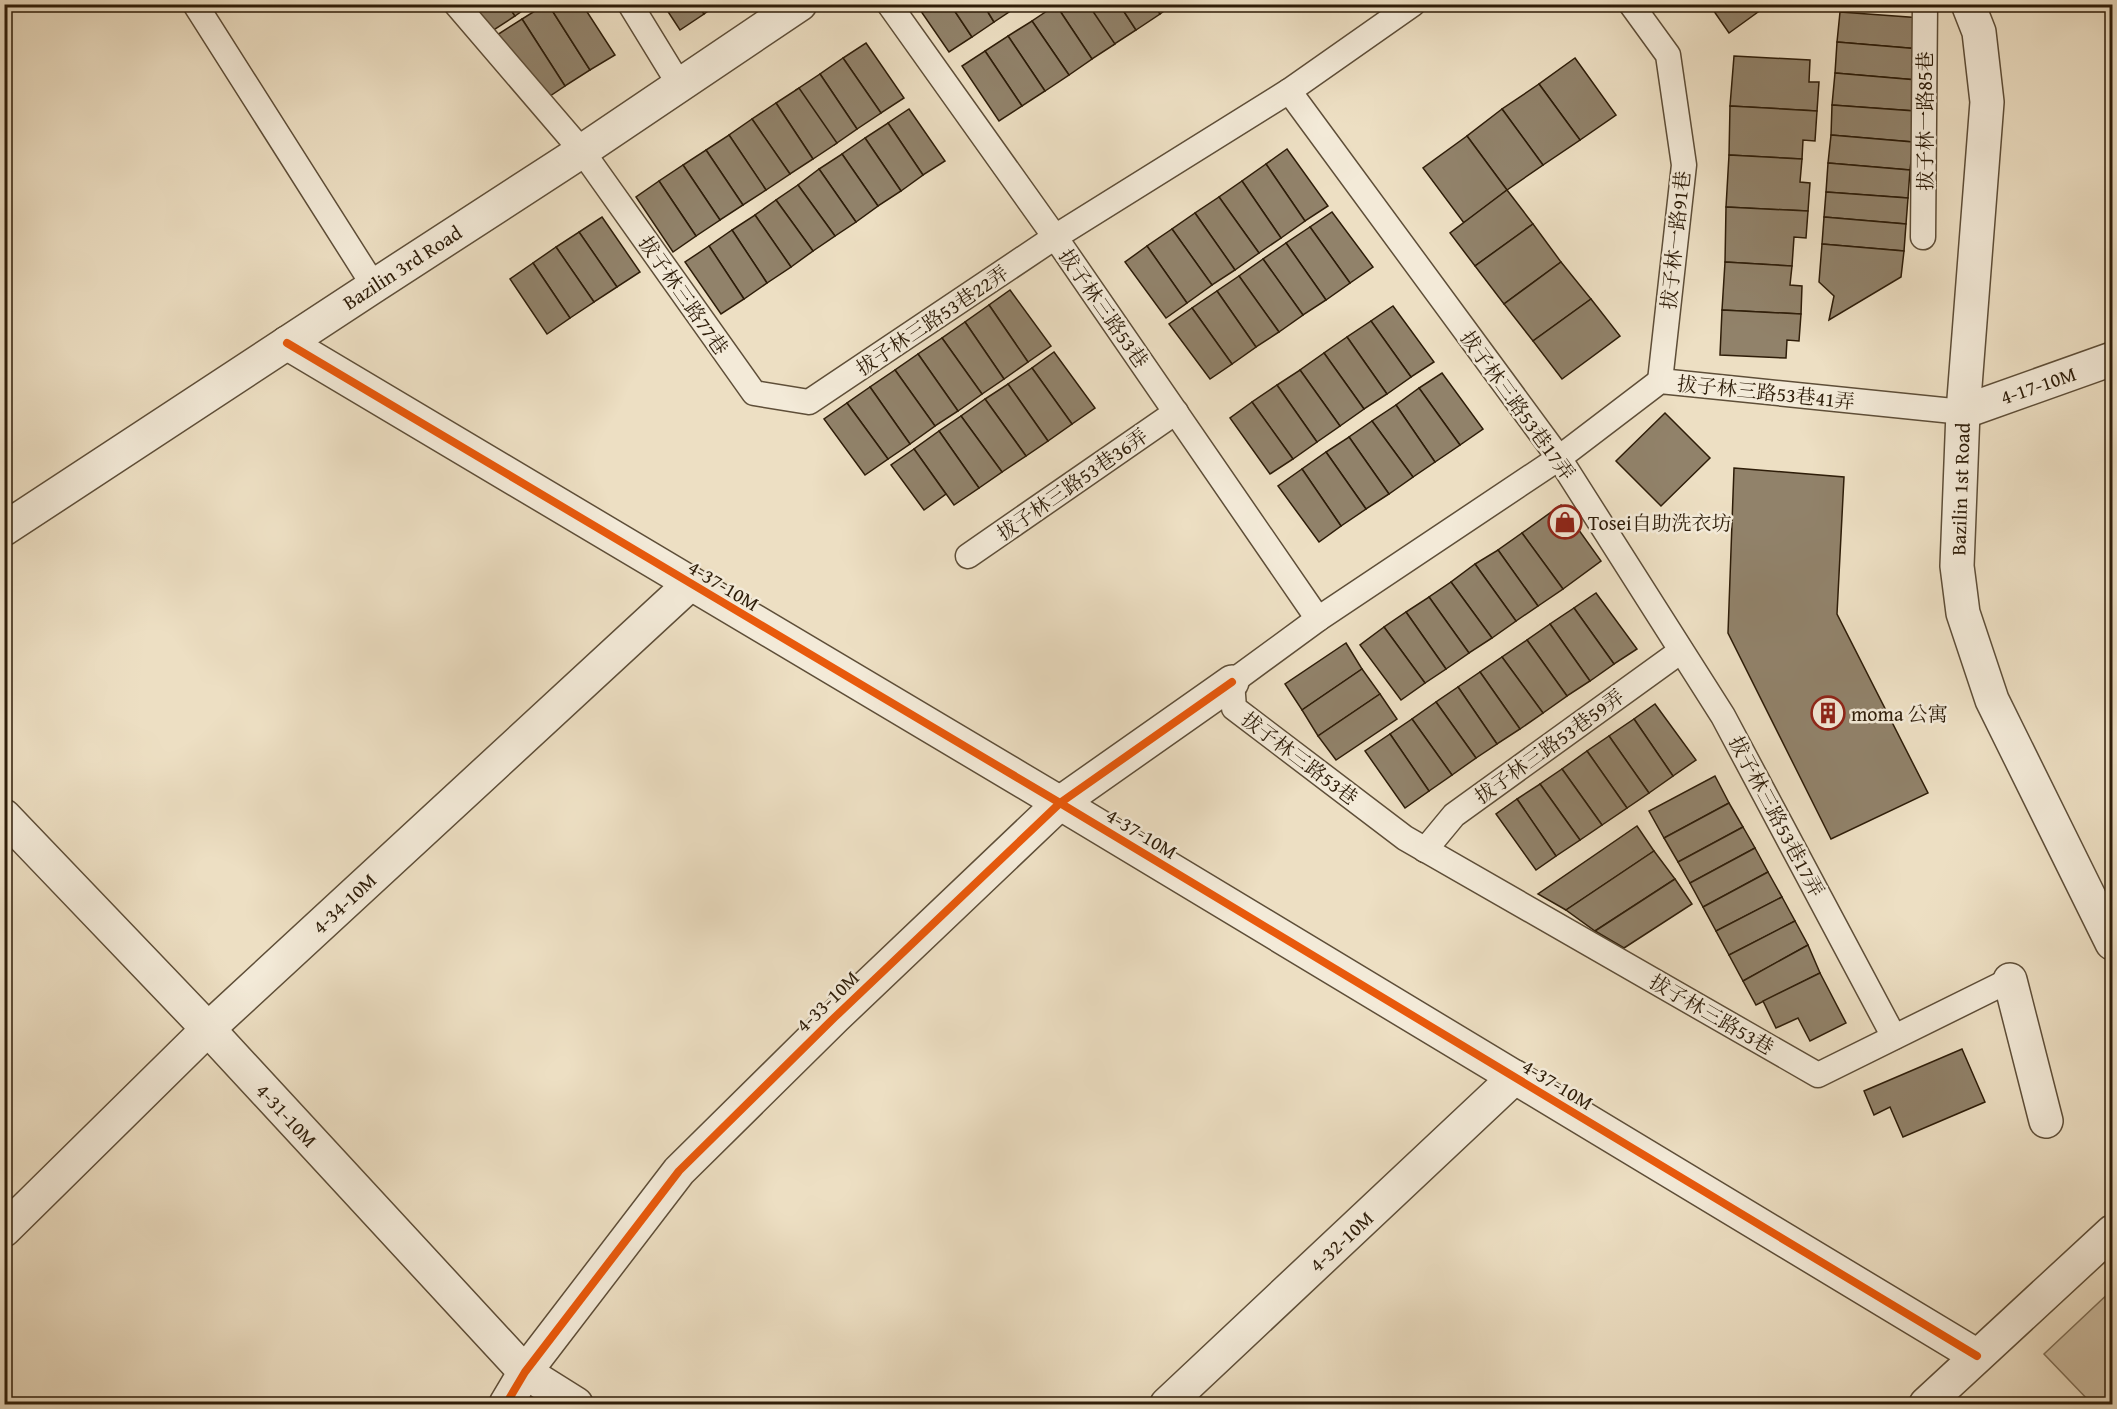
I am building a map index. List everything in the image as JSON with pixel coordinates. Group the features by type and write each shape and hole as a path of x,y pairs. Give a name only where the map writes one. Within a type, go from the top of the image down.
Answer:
{"street":[{"name":"Bazilin 3rd Road","path":"4,529 582,151 800,4"},
{"name":"Bazilin 1st Road","path":"1968,4 1979,32 1987,102 1963,412 1957,566 1963,613 1992,700 2112,943"},
{"name":"4-37-10M","path":"287,343 1060,803 1977,1356"},
{"name":"4-17-10M","path":"1963,412 2112,359"},
{"name":"4-34-10M","path":"4,1230 208,1029 690,584"},
{"name":"4-33-10M","path":"506,1404 525,1372 680,1171 835,1017 1060,803 1232,682"},
{"name":"4-31-10M","path":"4,816 208,1029 525,1372 576,1404"},
{"path":"2010,980 2046,1121"},
{"name":"4-32-10M","path":"1167,1404 1515,1077"},
{"path":"1926,1404 2112,1232"}],"lane":[{"path":"195,4 374,286"},
{"name":"拔子林三路77巷","path":"456,4 582,151 754,393 809,402"},
{"path":"630,4 679,84"},
{"name":"拔子林三路53巷","path":"889,4 1055,237 1318,619"},
{"path":"1055,237 1289,91 1413,4"},
{"name":"拔子林一路91巷","path":"1631,4 1668,55 1684,165 1660,381"},
{"name":"拔子林一路85巷","path":"1923,237 1925,4"},
{"name":"拔子林三路53巷17弄","path":"1289,91 1559,458 1723,716 1894,1037"},
{"name":"拔子林三路53巷22弄","path":"809,402 1055,237"},
{"name":"拔子林三路53巷41弄","path":"1318,619 1559,458 1660,381 1963,412"},
{"name":"拔子林三路53巷36弄","path":"968,556 1176,412"},
{"path":"1232,682 1318,619"},
{"name":"拔子林三路53巷59弄","path":"1425,850 1454,815 1681,651"},
{"name":"拔子林三路53巷","path":"1232,682 1234,708 1405,838 1818,1075 2010,980"}],"shaded area":[{"path":"2112,1290 2112,1404 2092,1404 2044,1354"}],"building":[{"path":"466,4 507,4 515,16 486,35"},
{"path":"507,4 532,4 515,16"},
{"path":"546,4 590,70 565,86 522,19"},
{"path":"548,4 582,4 615,55 590,70"},
{"path":"663,4 698,4 704,14 680,30"},
{"path":"698,4 718,4 704,14"},
{"path":"916,4 950,4 972,37 949,52"},
{"path":"950,4 983,4 994,22 972,37"},
{"path":"983,4 1017,4 1018,6 994,22"},
{"path":"1085,4 1119,4 1136,30 1113,45"},
{"path":"1088,4 1115,44 1092,59 1056,5"},
{"path":"1119,4 1154,4 1160,14 1136,30"},
{"path":"1154,4 1174,4 1160,14"},
{"path":"1709,4 1769,4 1729,33"},
{"path":"1056,5 1092,59 1069,75 1032,21"},
{"path":"1840,12 1922,18 1920,49 1837,42"},
{"path":"522,19 565,86 541,102 497,35"},
{"path":"1032,21 1069,75 1045,91 1008,36"},
{"path":"1008,36 1045,91 1022,106 985,51"},
{"path":"1837,42 1920,49 1917,80 1835,73"},
{"path":"866,43 904,98 881,113 843,58"},
{"path":"985,51 1022,106 999,121 962,66"},
{"path":"1734,56 1810,60 1809,82 1819,82 1817,111 1730,106"},
{"path":"843,58 881,113 857,129 820,74"},
{"path":"1575,58 1616,115 1580,140 1539,84"},
{"path":"1835,73 1917,80 1915,111 1832,105"},
{"path":"820,74 857,129 834,145 796,90"},
{"path":"1539,84 1580,140 1543,165 1502,109"},
{"path":"799,88 837,143 813,159 776,103"},
{"path":"776,103 813,159 790,174 752,119"},
{"path":"1832,105 1915,111 1913,142 1831,135"},
{"path":"1730,106 1817,111 1815,141 1803,140 1802,159 1729,155"},
{"path":"909,109 945,161 923,175 888,123"},
{"path":"1502,109 1543,165 1507,190 1467,136"},
{"path":"752,119 790,174 766,190 729,135"},
{"path":"888,123 923,175 901,191 865,138"},
{"path":"729,135 766,190 743,205 706,150"},
{"path":"1831,135 1913,142 1910,170 1828,163"},
{"path":"1467,136 1507,190 1464,223 1423,168"},
{"path":"865,138 901,191 878,206 842,154"},
{"path":"1287,149 1328,206 1305,221 1266,164"},
{"path":"706,150 743,205 720,220 683,165"},
{"path":"842,154 878,206 856,222 819,169"},
{"path":"1729,155 1802,159 1800,182 1810,183 1808,211 1726,207"},
{"path":"1828,163 1910,170 1908,198 1826,192"},
{"path":"1266,164 1305,221 1281,238 1242,181"},
{"path":"683,165 720,220 696,236 659,181"},
{"path":"819,169 856,222 835,236 798,185"},
{"path":"659,181 696,236 673,252 636,197"},
{"path":"1242,181 1281,238 1259,253 1219,197"},
{"path":"798,185 835,236 813,251 776,200"},
{"path":"1507,190 1533,224 1475,266 1450,233"},
{"path":"1826,192 1908,198 1906,224 1824,217"},
{"path":"1219,197 1259,253 1235,270 1195,213"},
{"path":"776,200 813,251 791,267 755,215"},
{"path":"1726,207 1808,211 1806,238 1794,237 1792,266 1725,262"},
{"path":"1332,212 1373,267 1350,283 1310,227"},
{"path":"1195,213 1235,270 1212,285 1172,229"},
{"path":"755,215 791,267 767,283 732,230"},
{"path":"602,217 640,272 617,287 579,232"},
{"path":"1824,217 1906,224 1904,251 1822,244"},
{"path":"1533,224 1561,262 1504,304 1475,266"},
{"path":"1310,227 1350,283 1326,300 1286,243"},
{"path":"1172,229 1212,285 1187,303 1147,246"},
{"path":"732,230 767,283 744,299 709,246"},
{"path":"579,232 617,287 594,302 556,247"},
{"path":"1286,243 1326,300 1303,315 1263,259"},
{"path":"1822,244 1904,251 1901,277 1829,320 1834,296 1819,282"},
{"path":"709,246 744,299 721,314 685,262"},
{"path":"1147,246 1187,303 1166,318 1125,262"},
{"path":"556,247 594,302 570,318 533,263"},
{"path":"1263,259 1303,315 1279,332 1239,276"},
{"path":"1561,262 1591,299 1533,341 1504,304"},
{"path":"1725,262 1792,266 1790,285 1802,286 1801,314 1722,310"},
{"path":"533,263 570,318 547,334 510,279"},
{"path":"1239,276 1279,332 1256,347 1217,291"},
{"path":"1010,290 1051,346 1028,362 989,305"},
{"path":"1217,291 1256,347 1232,364 1192,308"},
{"path":"1591,299 1620,336 1562,379 1533,341"},
{"path":"989,305 1028,362 1004,379 965,322"},
{"path":"1393,306 1434,362 1411,377 1371,321"},
{"path":"1192,308 1232,364 1210,379 1169,324"},
{"path":"1722,310 1801,314 1799,341 1787,340 1786,358 1720,355"},
{"path":"1371,321 1411,377 1387,394 1347,337"},
{"path":"965,322 1004,379 982,394 942,338"},
{"path":"1347,337 1387,394 1364,409 1324,353"},
{"path":"942,338 982,394 958,411 918,354"},
{"path":"1054,352 1095,408 1072,424 1032,368"},
{"path":"1324,353 1364,409 1340,426 1300,370"},
{"path":"918,354 958,411 935,426 895,370"},
{"path":"1032,368 1072,424 1048,441 1008,384"},
{"path":"895,370 935,426 910,444 870,387"},
{"path":"1300,370 1340,426 1317,442 1277,385"},
{"path":"1442,373 1483,429 1460,445 1419,388"},
{"path":"1008,384 1048,441 1026,456 985,399"},
{"path":"1277,385 1317,442 1293,459 1252,402"},
{"path":"870,387 910,444 888,459 847,403"},
{"path":"1419,388 1460,445 1435,462 1396,405"},
{"path":"985,399 1026,456 1002,472 961,416"},
{"path":"1252,402 1293,459 1270,474 1230,418"},
{"path":"847,403 888,459 865,475 824,419"},
{"path":"1396,405 1435,462 1413,477 1372,421"},
{"path":"1665,413 1710,458 1661,506 1616,461"},
{"path":"961,416 1002,472 979,488 939,431"},
{"path":"1372,421 1413,477 1389,494 1349,437"},
{"path":"939,431 979,488 954,505 914,449"},
{"path":"1349,437 1389,494 1366,509 1326,452"},
{"path":"914,449 946,494 924,510 891,465"},
{"path":"1326,452 1366,509 1341,526 1302,469"},
{"name":"moma 公寓","path":"1734,468 1844,477 1837,614 1928,793 1831,839 1728,633"},
{"path":"1302,469 1341,526 1319,542 1278,486"},
{"path":"1561,505 1601,561 1563,589 1522,533"},
{"path":"1522,533 1563,589 1538,606 1498,550"},
{"path":"1498,550 1538,606 1516,621 1475,564"},
{"path":"1475,564 1516,621 1492,638 1451,582"},
{"path":"1451,582 1492,638 1469,653 1429,597"},
{"path":"1596,593 1637,649 1614,664 1574,608"},
{"path":"1429,597 1469,653 1446,669 1406,612"},
{"path":"1574,608 1614,664 1590,681 1550,624"},
{"path":"1406,612 1446,669 1425,683 1384,627"},
{"path":"1550,624 1590,681 1567,696 1527,640"},
{"path":"1384,627 1425,683 1401,700 1360,645"},
{"path":"1527,640 1567,696 1543,713 1502,657"},
{"path":"1346,643 1362,669 1302,710 1285,684"},
{"path":"1502,657 1543,713 1520,729 1480,672"},
{"path":"1362,669 1380,694 1318,736 1302,710"},
{"path":"1480,672 1520,729 1497,744 1458,687"},
{"path":"1458,687 1497,744 1476,758 1436,702"},
{"path":"1380,694 1397,719 1336,760 1318,736"},
{"path":"1436,702 1476,758 1452,775 1412,719"},
{"path":"1655,704 1696,760 1673,776 1634,719"},
{"path":"1412,719 1452,775 1429,791 1390,734"},
{"path":"1634,719 1673,776 1649,793 1609,736"},
{"path":"1390,734 1429,791 1405,808 1365,751"},
{"path":"1609,736 1649,793 1627,808 1587,751"},
{"path":"1587,751 1627,808 1602,825 1562,769"},
{"path":"1562,769 1602,825 1580,840 1540,784"},
{"path":"1715,776 1729,803 1664,838 1649,811"},
{"path":"1540,784 1580,840 1556,856 1517,799"},
{"path":"1517,799 1556,856 1536,870 1496,814"},
{"path":"1729,803 1743,827 1678,862 1664,838"},
{"path":"1637,826 1654,851 1566,910 1538,894"},
{"path":"1743,827 1755,848 1690,883 1678,862"},
{"path":"1755,848 1768,872 1703,907 1690,883"},
{"path":"1654,851 1675,879 1595,931 1566,910"},
{"path":"1768,872 1782,897 1716,931 1703,907"},
{"path":"1675,879 1692,904 1624,948 1595,931"},
{"path":"1782,897 1795,921 1729,955 1716,931"},
{"path":"1795,921 1808,945 1743,981 1729,955"},
{"path":"1808,945 1820,973 1756,1005 1743,981"},
{"path":"1820,973 1846,1023 1810,1041 1798,1018 1776,1028 1763,1001"},
{"path":"1962,1049 1985,1102 1903,1137 1890,1107 1874,1115 1864,1091"}],"cycle path":[{"path":"287,343 1060,803 1977,1356"},
{"path":"506,1404 525,1372 679,1171 835,1017 1060,803 1232,682"}],"place":[{"name":"Tosei自助洗衣坊","path":"1565,522"},
{"name":"moma 公寓","path":"1828,713"}]}
